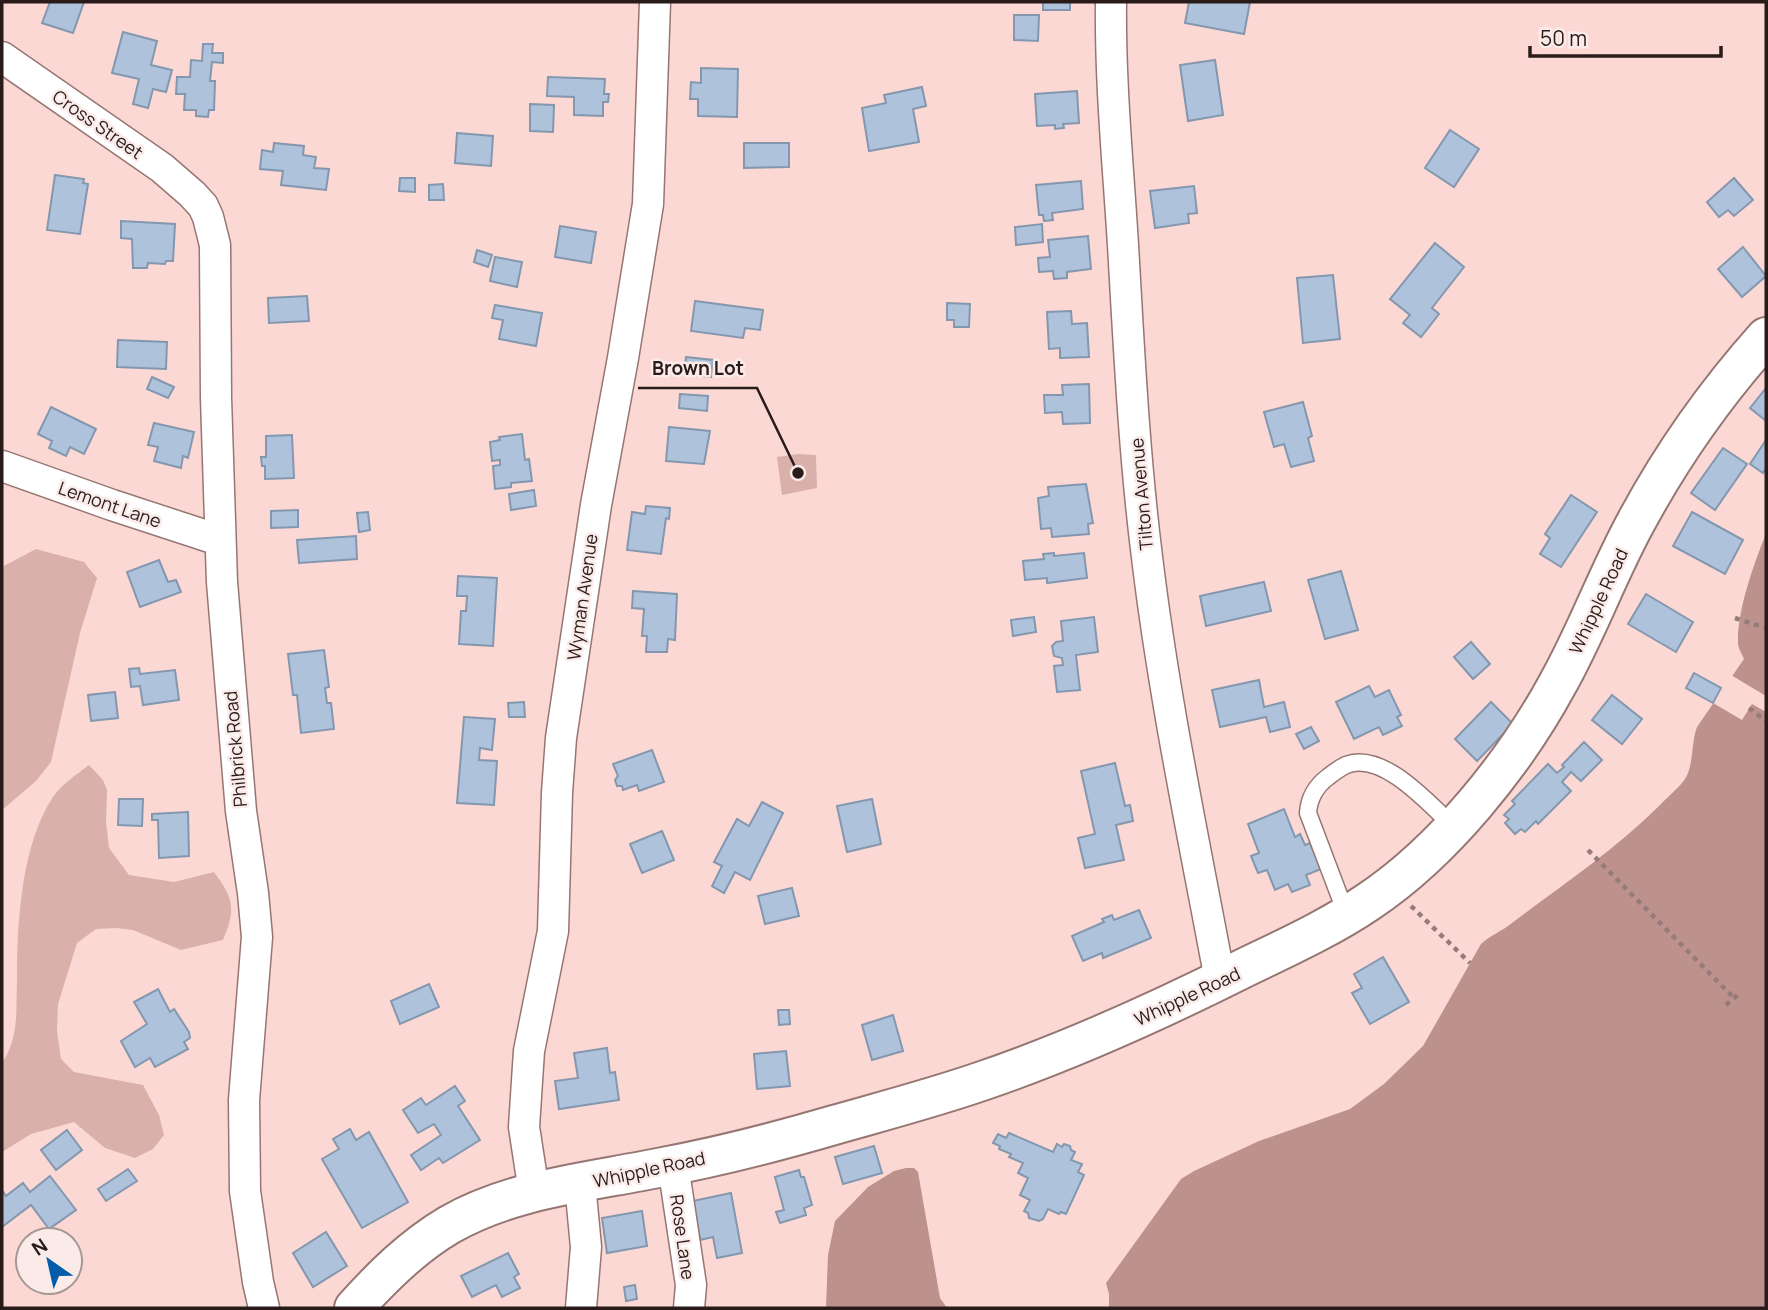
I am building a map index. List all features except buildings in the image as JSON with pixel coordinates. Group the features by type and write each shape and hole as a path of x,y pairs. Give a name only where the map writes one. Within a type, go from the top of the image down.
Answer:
{"main road":[{"name":"Whipple Road","path":"354,1308 405,1256 450,1224 496,1204 534,1192 673,1166 830,1127 982,1081 1105,1033 1220,980 1347,916 1391,886 1454,827 1502,769 1558,684 1637,518 1686,440 1766,337"}],"street":[{"name":"Wyman Avenue","path":"534,1192 524,1127 529,1051 553,931 561,738 587,557 622,369 648,204 655,2"},
{"name":"Tilton Avenue","path":"1111,2 1110,48 1135,439 1145,541 1166,684 1220,980"},
{"name":"Cross Street","path":"2,57 162,168 192,194"},
{"name":"Philbrick Road","path":"192,194 203,206 208,217 215,245 219,540 232,712 257,937 244,1101 245,1191 264,1308"},
{"name":"Lemont Lane","path":"2,466 219,540"},
{"name":"Rose Lane","path":"673,1166 691,1285 690,1308"},
{"path":"580,1184 586,1247 581,1308"}],"lane":[{"path":"1347,916 1308,813 1311,796 1325,779 1349,764 1377,766 1409,785 1454,827"}],"path":[{"path":"1735,618 1766,628"},
{"path":"1748,708 1766,721"},
{"path":"1588,850 1734,998"},
{"path":"1391,886 1470,963"},
{"path":"1726,1004 1740,993"}],"shaded area":[{"path":"816,455 817,488 782,495 777,457"},
{"path":"1766,534 1766,1308 1109,1308 1106,1283 1181,1179 1259,1141 1350,1109 1384,1084 1423,1046 1481,944 1606,852 1682,783 1690,767 1697,727 1744,659 1738,643 1740,617"},
{"path":"36,549 84,562 97,578 80,633 51,762 36,781 2,810 2,567"},
{"path":"89,765 103,780 107,790 109,848 129,875 174,882 214,872 229,897 230,920 223,940 181,950 133,930 116,928 96,929 77,943 58,1004 57,1031 61,1059 74,1072 143,1085 159,1115 164,1135 153,1149 135,1158 105,1148 74,1122 31,1134 2,1152 2,1063 14,1034 20,910 28,861 42,816 53,797"},
{"path":"914,1168 918,1172 940,1298 947,1308 826,1308 828,1255 835,1221 868,1187 894,1171"}],"pier":[{"path":"1739,660 1731,675 1766,696 1766,712 1752,704 1742,720 1713,703"}],"place":[{"name":"Brown Lot","path":"798,473"}]}
